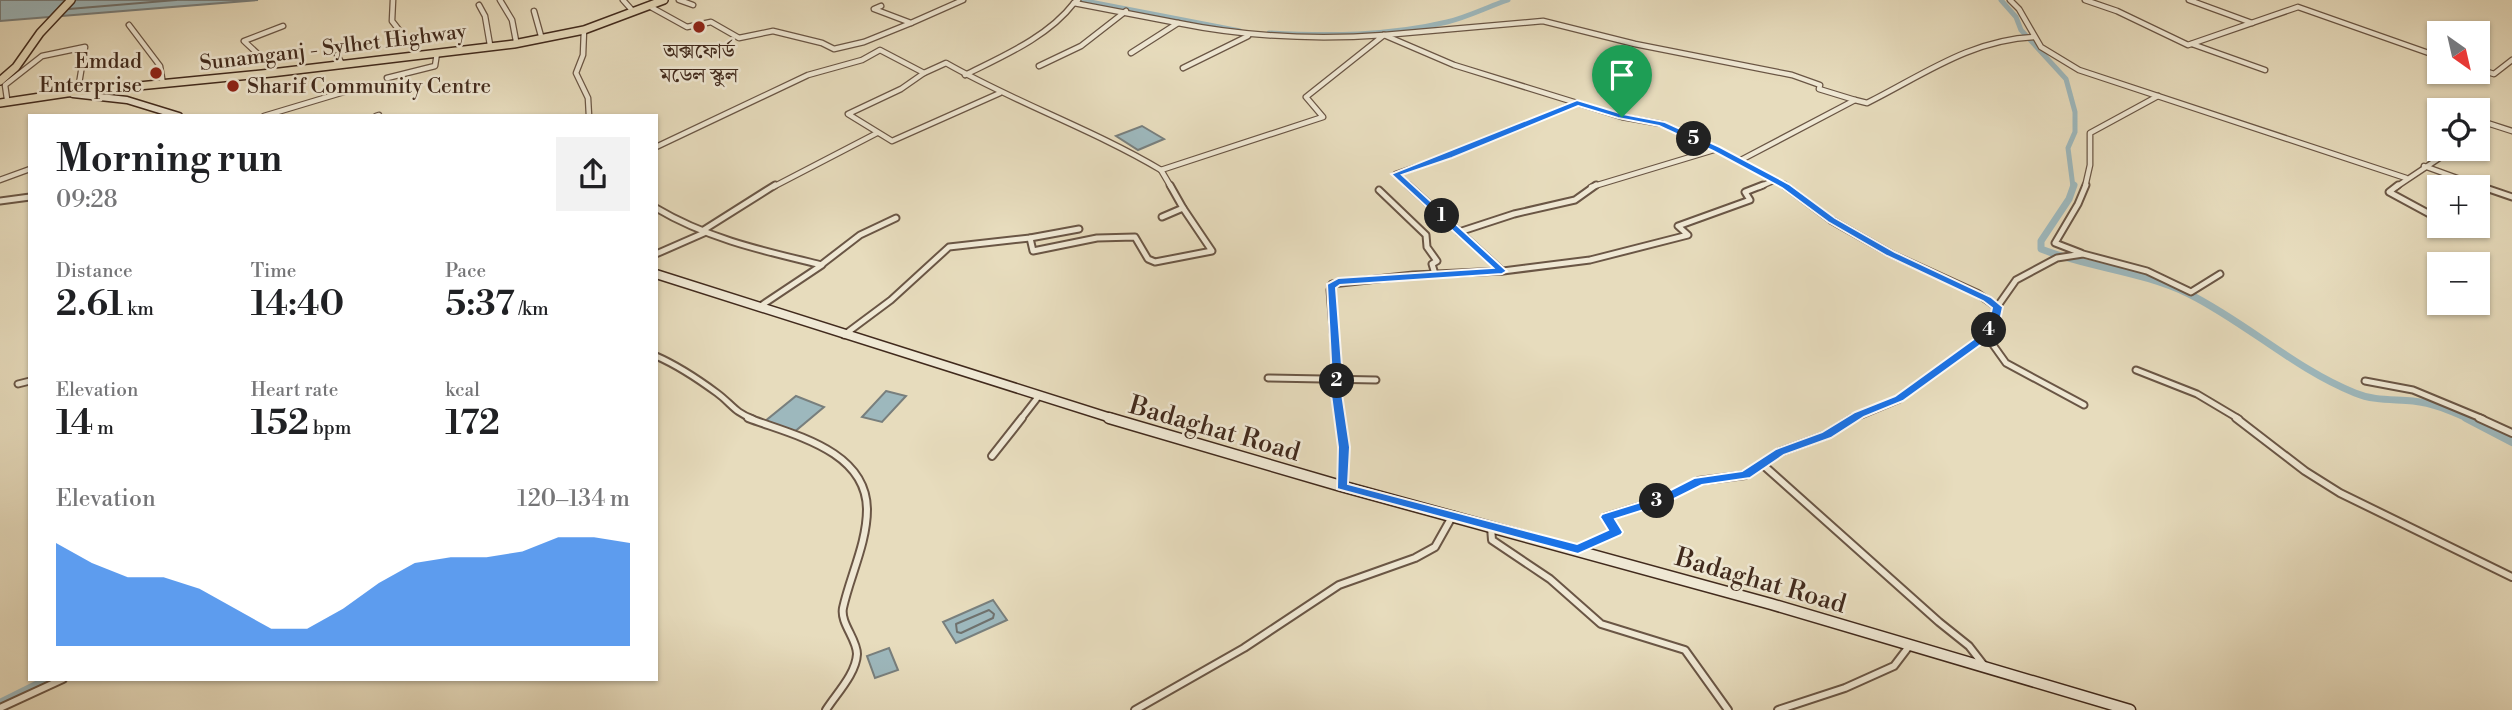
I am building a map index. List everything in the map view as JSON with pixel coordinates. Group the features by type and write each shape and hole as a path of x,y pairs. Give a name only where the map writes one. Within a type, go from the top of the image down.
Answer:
{"main road":[{"path":"0,82 71,0"},
{"name":"Sunamganj - Sylhet Highway","path":"229,75 339,58 417,53 516,41 590,24 664,0"},
{"name":"Sunamganj - Sylhet Highway","path":"2,100 514,44 584,30 652,3"},
{"name":"Sunamganj - Sylhet Highway","path":"67,92 136,85"},
{"path":"67,92 127,100 173,114"},
{"name":"Badaghat Road","path":"658,275 1038,397 2130,710"}],"street":[{"path":"393,0 392,21 417,53"},
{"path":"500,0 512,20 516,41"},
{"path":"624,0 631,9"},
{"path":"679,0 692,5"},
{"path":"652,3 687,27 711,22 739,38 773,31 822,43 834,49 864,42 963,0"},
{"path":"2010,0 2021,8 2034,37 2058,61 2096,77 2406,178"},
{"path":"2085,0 2117,11 2162,34 2264,71"},
{"path":"2189,0 2253,23"},
{"path":"965,75 993,62 1061,20 1076,2 1248,36 1341,39 1544,21 1635,44 1792,75 1820,85 1819,89 1867,103 1936,62 2020,37 2034,37"},
{"path":"479,5 485,16 490,44"},
{"path":"881,6 874,9 911,23"},
{"path":"2192,44 2298,7 2427,52"},
{"path":"534,11 541,36"},
{"path":"1039,66 1081,46 1126,11"},
{"path":"1131,53 1178,23"},
{"path":"130,25 136,39 149,49 157,60 163,82"},
{"path":"274,69 244,41 284,26"},
{"path":"584,30 583,55 576,72 588,98 589,114"},
{"path":"1384,35 1481,75 1622,117 1662,124 1717,149 1774,180 1831,220 1891,254 1977,293 1997,307"},
{"path":"1161,170 1323,117 1306,97 1336,76 1384,35"},
{"path":"1183,68 1248,36"},
{"path":"2,100 5,85 42,56 85,47 78,90"},
{"path":"658,146 808,75 862,60 878,50 924,73"},
{"path":"387,78 435,66 437,53"},
{"path":"2490,73 2494,74 2512,60"},
{"path":"1000,93 889,141 848,114 901,89 924,73 946,63 1000,93 1132,151 1161,170 1212,251 1155,262 1147,259 1135,237 1097,238 1033,251 1030,238"},
{"path":"271,114 354,89"},
{"path":"2158,96 2090,132 2092,152 2083,198 2055,243 2083,254 2147,271 2191,292 2220,274"},
{"path":"1739,161 1855,100"},
{"path":"1502,271 1396,174 1448,156 1577,103"},
{"path":"2490,124 2512,131"},
{"path":"658,253 703,232 783,180 877,133"},
{"path":"1459,232 1514,214 1575,200 1588,188 1600,183 1717,149"},
{"path":"2427,213 2389,192 2433,161"},
{"path":"2424,166 2512,197"},
{"path":"0,180 28,170"},
{"path":"1341,486 1344,456 1335,387 1337,379 1330,290 1332,284 1435,274 1502,271 1590,260 1688,234 1678,226 1750,200 1745,192 1774,180"},
{"path":"1379,190 1426,235 1427,247 1437,261 1432,264 1435,274"},
{"path":"0,201 28,197"},
{"path":"1162,217 1183,208"},
{"path":"658,209 703,232 753,250 821,265"},
{"path":"759,307 860,235 896,218"},
{"path":"844,335 891,300 949,247 1030,238 1079,229"},
{"path":"1578,550 1616,532 1606,517 1661,500 1699,481 1745,475 1780,452 1826,435 1859,415 1899,399 1986,335 1995,321 1997,307 2016,280 2057,258 2083,254"},
{"path":"1986,335 2006,363 2084,405"},
{"path":"658,357 677,365 721,396 737,413 836,453 864,486 866,519 855,571 842,612 857,653 850,674 826,710"},
{"path":"2136,370 2206,398 2298,468 2340,494 2374,512 2444,541 2512,577"},
{"path":"1268,378 1376,380"},
{"path":"2365,380 2437,398 2512,433"},
{"path":"18,384 28,382"},
{"path":"992,456 1038,397"},
{"path":"1762,464 1823,513 1934,619 1979,654 1986,668"},
{"path":"1135,710 1244,648 1339,585 1415,558 1435,547 1453,515"},
{"path":"1491,525 1492,540 1550,579 1601,624 1685,650 1728,710"},
{"path":"1778,710 1845,688 1894,666 1910,645"},
{"path":"0,708 59,681"}],"water":[{"path":"0,0 258,0 0,21"},
{"path":"1142,126 1164,139 1138,150 1116,136"},
{"path":"886,391 906,396 882,422 862,417"},
{"path":"796,396 824,407 793,433 764,422"},
{"path":"993,600 1007,620 956,643 943,622"},
{"path":"889,648 898,670 875,678 867,656"}],"waterway":[{"path":"1080,0 1240,31"},
{"path":"1269,33 1336,35 1425,27 1455,20 1508,0"},
{"path":"2001,0 2016,17 2021,30 2066,79 2075,112 2075,132 2068,148 2073,187"},
{"path":"2074,185 2069,199 2041,241 2041,249 2153,280 2189,294 2231,318 2291,359 2362,396 2428,404 2469,419"},
{"path":"2466,418 2512,442"},
{"path":"0,703 44,681"}],"place":[{"name":"অক্সফোর্ড মডেল স্কুল","path":"699,27"},
{"name":"Emdad Enterprise","path":"156,73"},
{"name":"Sharif Community Centre","path":"233,86"}],"route":[{"path":"1577,103 1622,117 1662,124 1717,149 1786,186 1831,220 1891,254 1987,299 1997,307 1995,321 1986,335 1899,399 1859,415 1826,435 1780,452 1745,475 1699,481 1661,500 1606,517 1616,532 1578,550 1341,486 1344,447 1335,387 1335,333 1330,286 1338,282 1413,275 1502,271 1396,174 1448,156 1577,103"}]}
